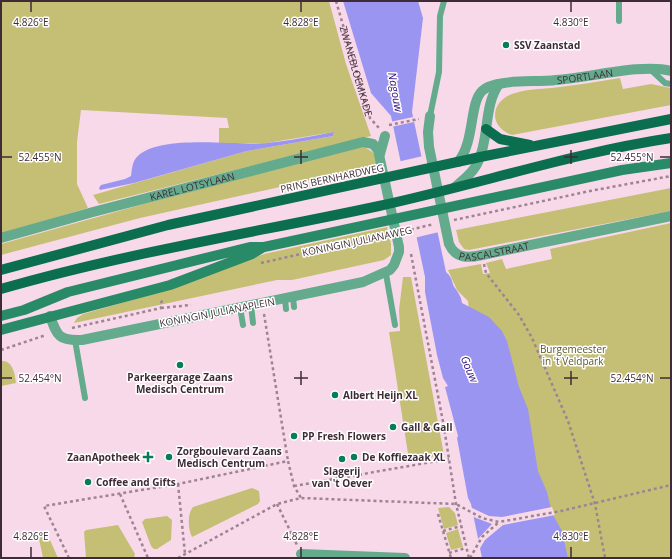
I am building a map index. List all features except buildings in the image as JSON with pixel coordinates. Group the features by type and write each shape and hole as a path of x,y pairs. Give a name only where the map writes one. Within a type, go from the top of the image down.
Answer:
{"main road":[{"name":"PRINS BERNHARDWEG","path":"1,270 168,225 480,157 671,119"},
{"path":"486,129 500,139 536,146"},
{"path":"1,289 62,271 380,206 611,149 671,138"},
{"name":"KONINGIN JULIANAWEG","path":"1,316 68,292 250,247 264,247 622,170 671,163"},
{"name":"KONINGIN JULIANAWEG","path":"1,330 180,282 252,254 264,247"},
{"path":"45,301 50,316"}],"street":[{"name":"SPORTLAAN","path":"454,163 464,154 470,136 478,96 485,89 499,84 584,78 650,68 671,71"},
{"path":"455,188 474,169 480,157 490,102 499,84"},
{"name":"PASCALSTRAAT","path":"430,116 428,132 429,147 449,244 456,254 462,257 482,255 671,216"},
{"path":"380,154 385,136"},
{"name":"KAREL LOTSYLAAN","path":"1,238 93,212 363,142 374,144 380,154"},
{"name":"KONINGIN JULIANAPLEIN","path":"75,340 262,303 289,303 386,274 394,265 399,247 380,154"},
{"path":"50,316 56,332 63,339 75,340"},
{"path":"301,554 404,558"}],"lane":[{"path":"430,116 439,72 440,16 444,1"},
{"path":"619,1 619,21"},
{"path":"650,68 664,83 671,84"},
{"path":"386,274 395,325"},
{"path":"251,305 253,323"},
{"path":"240,307 243,325"},
{"path":"75,340 85,398"}],"path":[{"name":"ZWANEBLOEMKADE","path":"336,1 370,118 385,136"},
{"path":"391,125 414,120"},
{"path":"447,222 590,191 671,176"},
{"name":"KONINGIN JULIANAWEG","path":"402,232 439,223"},
{"name":"KONINGIN JULIANAWEG","path":"260,263 386,235"},
{"path":"482,255 486,273 519,315 532,338 568,422 595,504 605,558"},
{"path":"412,264 456,504 469,558"},
{"path":"1,350 56,332 161,308 162,300 168,297"},
{"path":"262,303 288,461 294,486 301,498"},
{"path":"294,486 449,460"},
{"path":"69,558 44,506 178,484 288,461"},
{"path":"178,484 185,554"},
{"path":"178,558 277,504 301,498 456,504 482,518 499,522 595,504 671,485"},
{"path":"120,494 148,558"},
{"path":"277,504 301,554"},
{"path":"438,514 451,558"},
{"path":"469,558 482,537 499,522"},
{"path":"443,531 461,526"},
{"path":"449,553 466,548"}],"green space":[{"path":"1,1 329,1 346,64 371,136 99,204 93,195 247,151 333,136 334,132 267,143 219,143 219,128 229,128 227,118 81,110 77,142 77,184 88,208 1,234"},
{"path":"620,78 623,89 651,84 671,88 671,105 512,135 504,131 496,120 495,113 501,101 507,96 515,93"},
{"path":"363,146 374,153 379,165 140,218 1,255 1,244 151,202"},
{"path":"671,188 671,211 469,250 464,249 459,242 456,230"},
{"name":"Burgemeester in 't Veldpark","path":"671,223 671,558 495,558 468,301 457,290 448,270 481,264 483,274 490,273 486,263 502,259 506,269 552,259 550,249"},
{"path":"387,227 391,244 391,255 384,260 292,280 277,280 74,323 77,318 83,314 167,290 264,254"},
{"path":"403,277 411,277 444,455 409,460 389,332 400,331 399,310"},
{"path":"1,361 5,361 11,365 16,383 1,386"},
{"path":"252,488 259,491 260,501 258,504 192,537 189,522 193,507"},
{"path":"449,507 455,513 458,525 444,529 438,508"},
{"path":"167,516 172,520 171,540 157,549 154,549 151,546 142,522 145,519"},
{"path":"118,525 135,554 134,558 86,558 84,532 86,530"},
{"path":"458,529 463,547 451,550 446,533"},
{"path":"38,534 50,540 58,558 43,558"}],"water":[{"path":"343,1 418,1 423,18 412,112 446,272 449,274 462,303 489,317 502,331 507,341 519,387 528,409 538,471 547,492 552,513 562,531 568,558 482,558 471,504 468,498 457,438 458,436 445,387 448,386 443,378 437,355 425,292 425,277 391,116 371,93"},
{"path":"334,132 333,136 247,151 134,183 100,190 99,188 101,185 131,176 133,164 136,158 146,150 161,146 197,142 267,143"}],"pier":[{"path":"413,117 414,122 391,127 390,122"},
{"path":"423,156 439,232 414,238 397,162"},
{"path":"470,507 489,516 502,517 552,507 555,515 503,525 485,540 479,550 477,540 492,524 471,516"}],"place":[{"name":"SSV Zaanstad","path":"506,45"},
{"name":"Parkeergarage Zaans Medisch Centrum","path":"180,365"},
{"name":"Albert Heijn XL","path":"335,395"},
{"name":"Gall & Gall","path":"393,427"},
{"name":"PP Fresh Flowers","path":"294,436"},
{"name":"ZaanApotheek","path":"148,457"},
{"name":"Zorgboulevard Zaans Medisch Centrum","path":"169,457"},
{"name":"De Koffiezaak XL","path":"354,457"},
{"name":"Slagerij van 't Oever","path":"342,459"},
{"name":"Coffee and Gifts","path":"88,482"}],"water label":[{"name":"Nagouw","path":"396,92"},
{"name":"Gouw","path":"470,369"}]}
